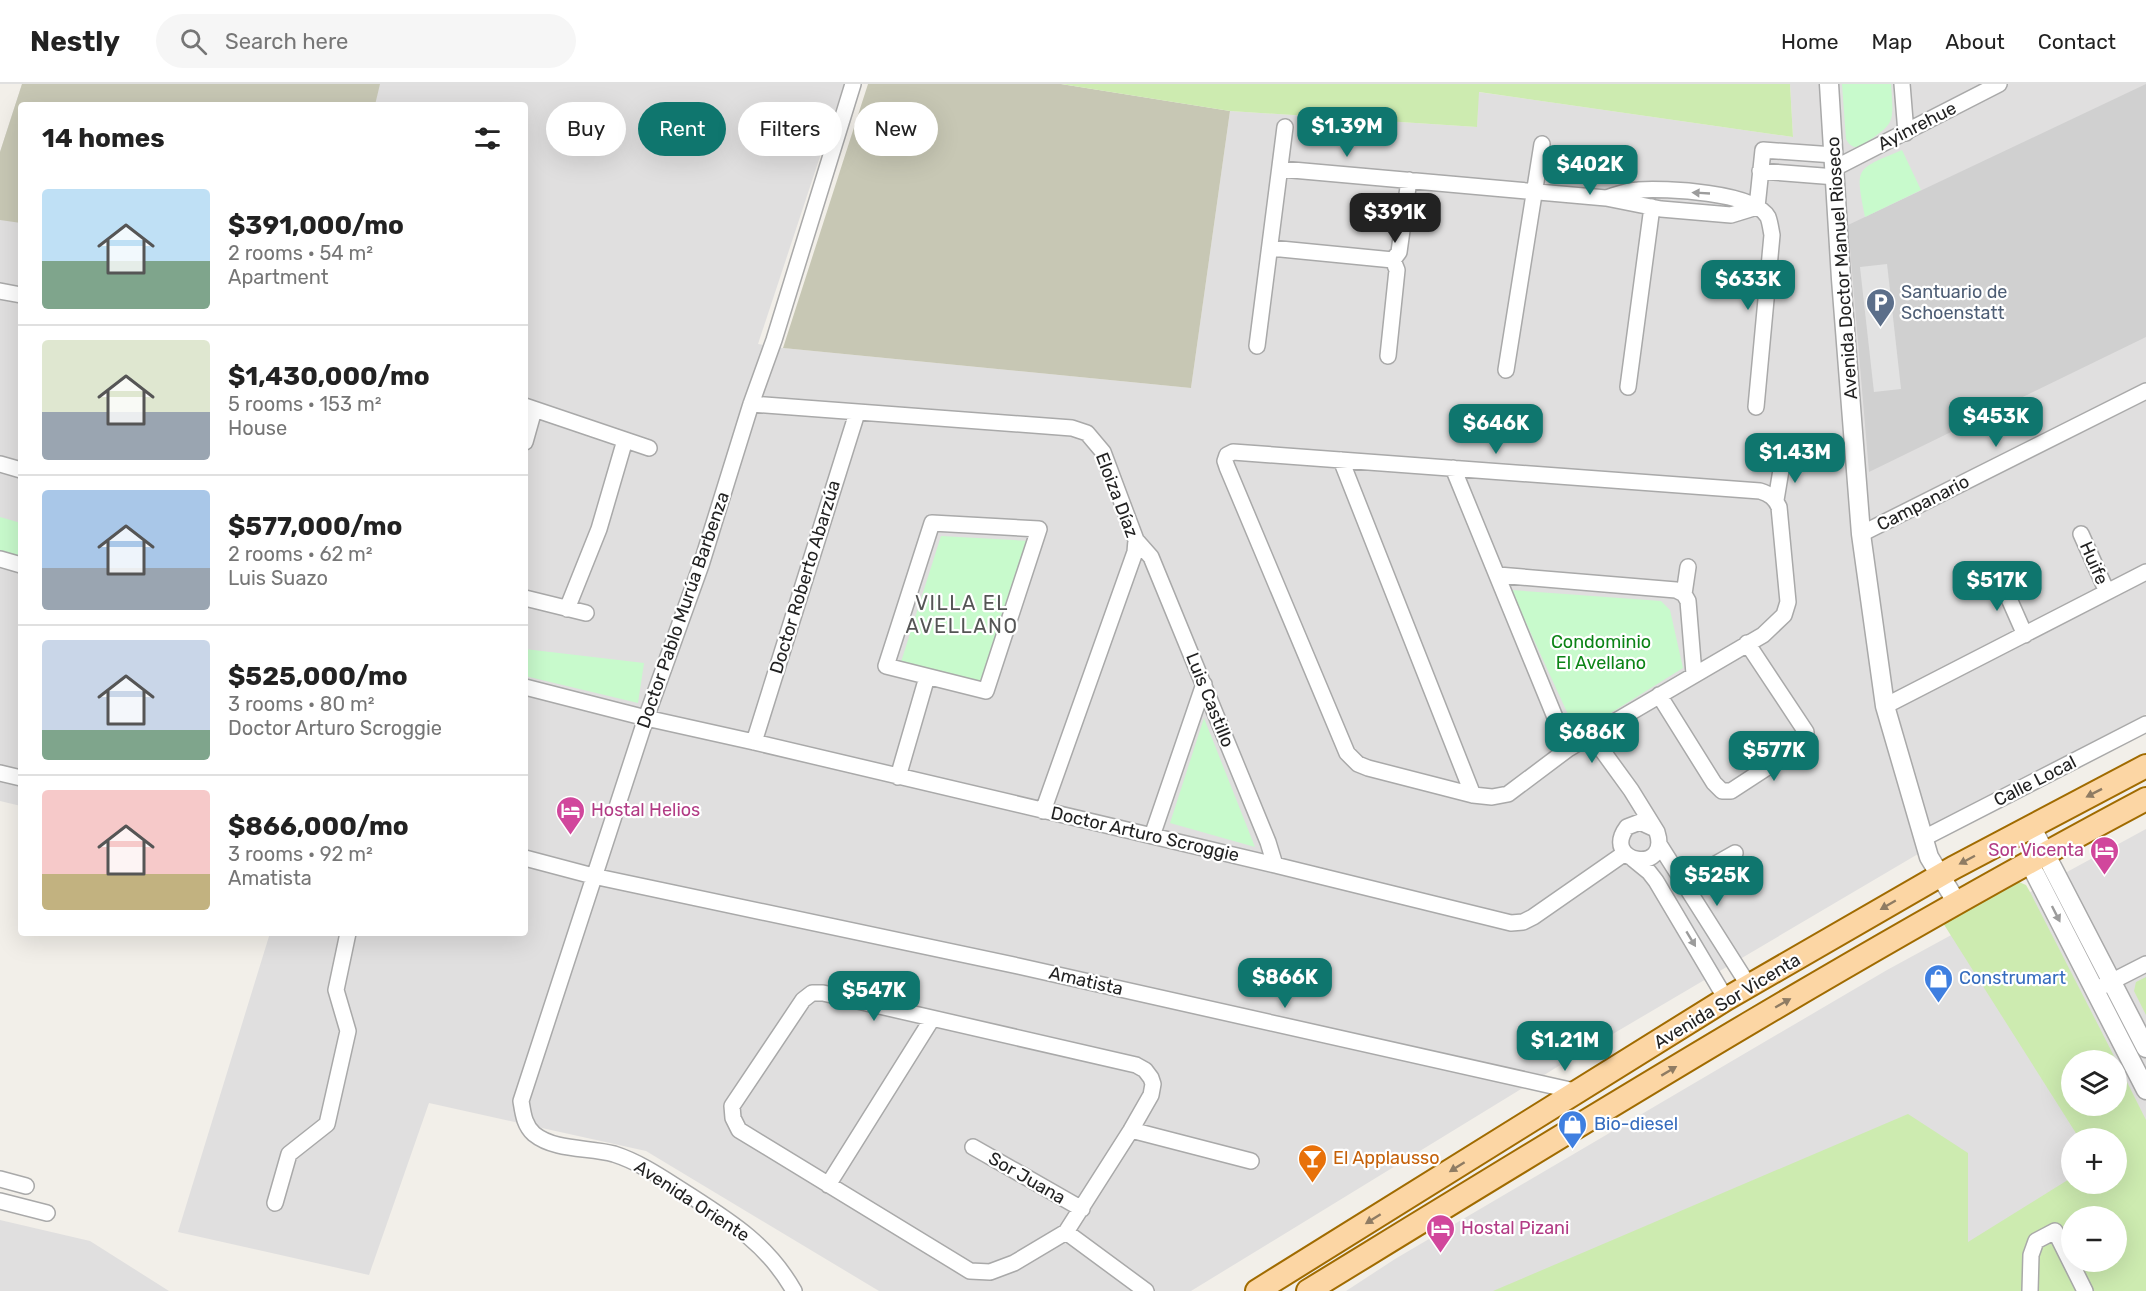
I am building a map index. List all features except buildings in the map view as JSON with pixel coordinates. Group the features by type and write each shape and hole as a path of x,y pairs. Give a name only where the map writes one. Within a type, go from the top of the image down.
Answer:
{"main road":[{"name":"Avenida Sor Vicenta","path":"1257,1291 1726,999 1939,876 2146,766"},
{"name":"Avenida Sor Vicenta","path":"1308,1291 1733,1032 2037,857 2146,799"},
{"path":"2031,826 2026,846 2037,857"},
{"path":"1733,1032 1747,1005 1749,986"},
{"path":"1505,1169 1522,1143 1524,1124"}],"street":[{"name":"Doctor Pablo Murúa Barbenza","path":"535,1134 527,1125 521,1101 646,718 701,565 751,404 774,340 853,84"},
{"name":"Avenida Doctor Manuel Rioseco","path":"1829,84 1861,534 1885,706 1929,857 1957,903"},
{"path":"1902,84 1906,133"},
{"name":"Ayinrehue","path":"1835,167 1999,84"},
{"path":"1257,346 1285,128"},
{"path":"1506,370 1542,144"},
{"path":"1757,207 1763,150 1835,167"},
{"path":"1760,171 1835,167"},
{"path":"1281,169 1606,198 1652,207 1731,215 1757,207"},
{"path":"1393,260 1399,252 1409,180"},
{"path":"1606,198 1637,190 1717,194 1739,199 1757,207 1768,216 1772,235 1756,407"},
{"path":"1628,387 1652,207"},
{"path":"1270,248 1393,260"},
{"path":"1388,356 1398,270 1393,260"},
{"path":"0,291 18,294"},
{"name":"Campanario","path":"1861,534 2146,391"},
{"name":"Eloiza Díaz","path":"751,404 1072,428 1087,433 1103,452 1136,540 1135,552 1043,811"},
{"path":"529,408 649,448"},
{"name":"Doctor Roberto Abarzúa","path":"754,742 857,413"},
{"path":"567,609 599,529 625,440"},
{"path":"1233,452 1453,468 1760,491 1768,494 1776,500 1779,507 1788,602 1784,615 1763,635 1568,749 1508,794 1492,797 1473,795 1358,764 1347,753 1225,461 1227,454 1233,452"},
{"path":"1341,460 1473,795"},
{"path":"0,464 18,470"},
{"path":"1776,500 1782,464"},
{"path":"1453,468 1568,749"},
{"path":"932,523 1039,529 986,691 927,677 886,666 932,523"},
{"name":"Huife","path":"2081,534 2107,592"},
{"name":"Luis Castillo","path":"1136,540 1151,557 1268,842 1275,865"},
{"path":"0,560 18,564"},
{"path":"1684,594 1688,567"},
{"path":"1885,706 2146,572"},
{"path":"1498,575 1676,590 1684,594 1688,601 1695,674"},
{"path":"1999,576 2025,634"},
{"path":"528,599 585,613"},
{"path":"1659,695 1714,783 1722,791 1731,791 1806,742 1806,732 1747,643"},
{"path":"898,777 927,677"},
{"path":"1152,836 1204,684"},
{"name":"Doctor Arturo Scroggie","path":"528,688 646,718 1517,923 1533,917 1629,856 1646,859 1657,850 1659,844"},
{"name":"Calle Local","path":"1924,838 2146,723"},
{"path":"1591,735 1631,790 1657,832 1659,844 1682,883 1749,986"},
{"path":"0,773 18,777"},
{"path":"1631,790 1631,811 1621,840 1629,856 1649,872 1656,881 1726,999"},
{"path":"1627,827 1640,822 1653,828"},
{"path":"1682,883 1735,853"},
{"path":"2037,857 2103,986 2146,1090"},
{"name":"Amatista","path":"528,859 593,876 1006,964 1578,1092"},
{"path":"275,1203 289,1154 327,1125 348,1031 336,990 347,936"},
{"path":"2103,986 2146,964"},
{"path":"2103,986 2146,1048"},
{"path":"812,993 823,993 932,1019 1140,1067 1151,1078 1153,1089 1131,1130 1066,1232 1014,1263 990,1272 970,1271 739,1130 733,1118 732,1106 803,1000 812,993"},
{"path":"828,1185 932,1019"},
{"path":"1131,1130 1251,1161"},
{"name":"Avenida Oriente","path":"535,1134 558,1145 616,1155 652,1171 750,1236 777,1264 794,1291"},
{"name":"Sor Juana","path":"973,1147 1082,1209"},
{"path":"0,1179 26,1186"},
{"path":"0,1201 47,1213"},
{"path":"2030,1291 2031,1255 2036,1241 2055,1231 2085,1291"},
{"path":"1066,1232 1146,1291"}],"shaded area":[{"path":"22,84 844,84 838,102 738,102 738,156 820,156 758,344 1191,388 1230,111 1477,127 1478,92 1793,137 1790,84 2146,84 2146,714 1915,834 1918,854 1567,1061 1191,1291 879,1291 646,1151 429,1103 369,1275 178,1232 269,936 528,936 528,102 18,102 18,805 0,801 0,152"},
{"path":"22,84 380,84 376,102 18,102 18,223 0,220 0,152"},
{"path":"868,84 1061,84 1230,111 1191,388 783,348 854,127 854,156 938,156 938,102 862,102"},
{"path":"2146,84 2146,337 1869,472 1848,225"},
{"name":"Santuario de Schoenstatt","path":"1887,264 1901,389 1874,392 1860,267"},
{"path":"2146,829 2146,1291 1346,1291 1395,1259 1887,970"},
{"path":"0,1220 90,1241 169,1291 0,1291"}],"green space":[{"path":"1061,84 1790,84 1793,137 1479,92 1477,127 1230,111"},
{"path":"1842,84 1891,84 1892,116 1890,122 1880,133 1860,147 1852,146 1846,139"},
{"path":"1902,150 1921,190 1865,217 1860,188 1862,172 1875,162"},
{"path":"0,517 18,522 18,558 0,553"},
{"path":"941,536 1031,541 983,686 900,665"},
{"name":"Condominio El Avellano","path":"1511,590 1661,601 1670,610 1683,668 1577,734"},
{"path":"528,649 644,663 638,703 528,677"},
{"path":"1204,718 1255,847 1170,823"},
{"path":"2019,882 2026,885 2030,892 2111,1050 2061,1050 2061,1110 1943,923"},
{"path":"2146,977 2146,1015 2134,991 2136,982"},
{"path":"2127,1082 2146,1120 2146,1291 1493,1291 1908,1114 1968,1153 1968,1242 2061,1184 2061,1194 2127,1194 2127,1128 2073,1128 2065,1116 2127,1116"}],"place":[{"name":"Santuario de Schoenstatt","path":"1880,328"},
{"name":"Hostal Helios","path":"570,836"},
{"name":"Sor Vicenta","path":"2105,876"},
{"name":"Construmart","path":"1938,1004"},
{"name":"Bio-diesel","path":"1573,1150"},
{"name":"El Applausso","path":"1312,1184"},
{"name":"Hostal Pizani","path":"1440,1254"}],"district":[{"name":"VILLA EL AVELLANO","path":"962,614"}]}
